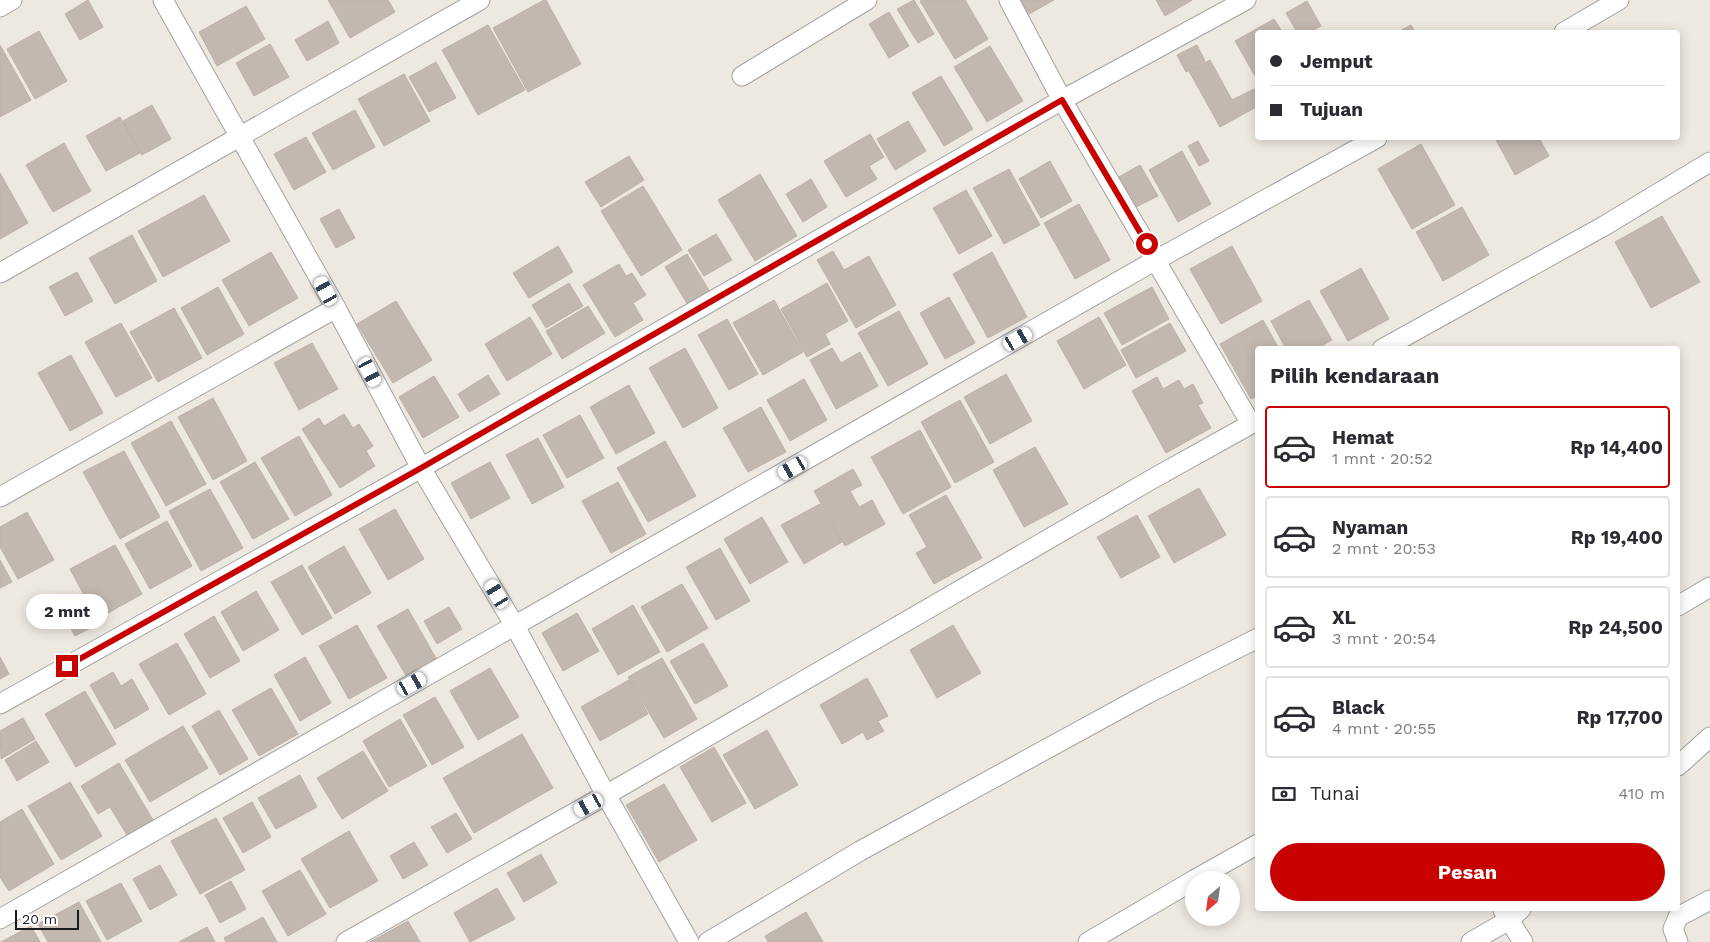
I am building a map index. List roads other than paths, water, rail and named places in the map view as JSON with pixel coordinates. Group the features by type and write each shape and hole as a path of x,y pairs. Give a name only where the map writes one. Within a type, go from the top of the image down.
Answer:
{"street":[{"path":"0,7 12,0"},
{"path":"163,0 336,308 421,468 516,626 606,795 689,942"},
{"path":"0,273 480,0"},
{"path":"742,76 867,0"},
{"path":"346,942 606,795 1145,483 1255,427 1062,100 1009,0"},
{"path":"0,704 421,468 1062,100 1246,0"},
{"path":"1567,30 1619,0"},
{"path":"0,918 1156,260 1373,140"},
{"path":"1387,346 1604,226 1710,162"},
{"path":"0,497 336,308"},
{"path":"1680,605 1710,587"},
{"path":"708,942 860,852 1147,694 1255,640"},
{"path":"1680,764 1710,737"},
{"path":"1210,871 1255,846"},
{"path":"1088,942 1185,885"},
{"path":"1678,942 1673,929 1675,921 1682,914 1710,900"},
{"path":"1470,942 1511,912 1523,942"}]}
